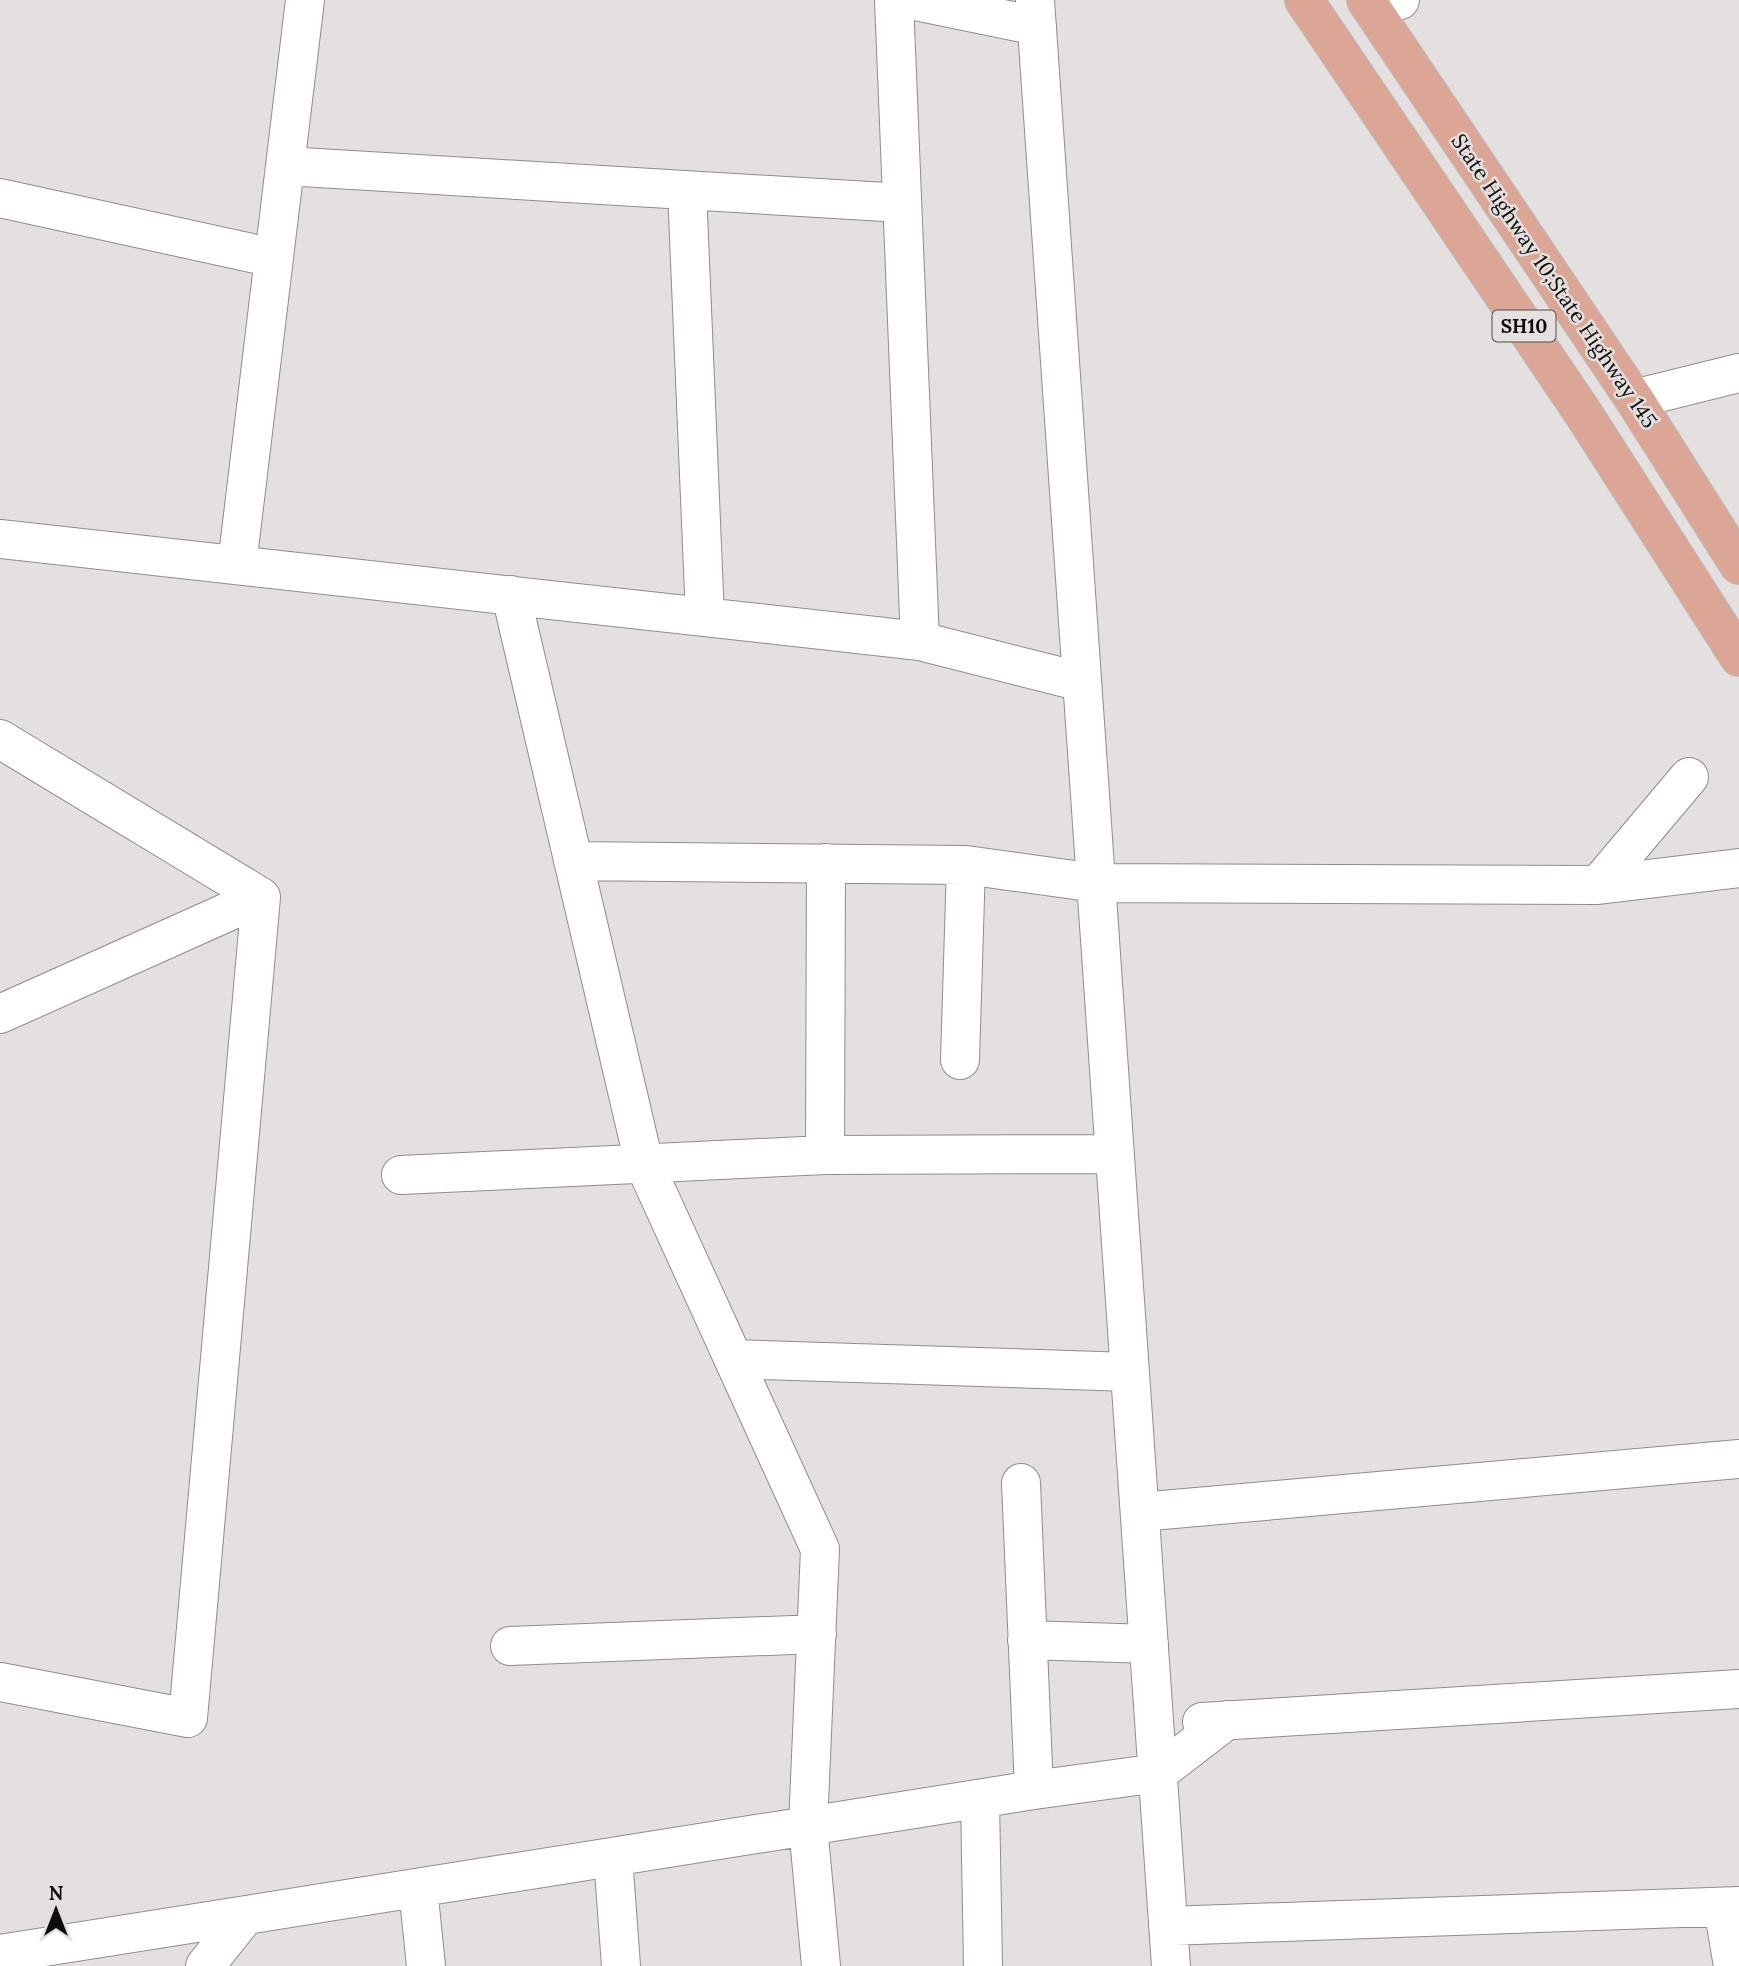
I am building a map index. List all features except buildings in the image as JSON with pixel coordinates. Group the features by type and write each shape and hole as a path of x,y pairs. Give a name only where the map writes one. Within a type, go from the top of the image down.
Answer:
{"main road":[{"name":"SH10","path":"1304,0 1583,413 1739,657"},
{"name":"State Highway 10;State Highway 145","path":"1380,3 1739,565"}],"street":[{"path":"237,565 305,0"},
{"path":"894,0 920,641"},
{"path":"910,0 1036,13 1171,1966"},
{"path":"285,166 902,203"},
{"path":"687,190 705,617"},
{"path":"0,198 274,258"},
{"path":"1634,399 1739,373"},
{"path":"0,539 920,641 1082,682"},
{"path":"511,595 644,1163 820,1549 808,1826 821,1966"},
{"path":"0,739 261,897"},
{"path":"1598,885 1689,776"},
{"path":"573,860 966,865 1097,883 1598,885 1739,868"},
{"path":"825,1155 826,863"},
{"path":"960,1060 966,865"},
{"path":"0,1014 261,897"},
{"path":"0,1682 188,1718 261,897"},
{"path":"401,1175 825,1155 1115,1154"},
{"path":"734,1359 1130,1372"},
{"path":"1140,1512 1739,1459"},
{"path":"1021,1483 1034,1790"},
{"path":"510,1646 817,1634"},
{"path":"1027,1640 1149,1644"},
{"path":"1154,1724 1739,1689"},
{"path":"0,1955 1034,1790 1158,1773 1227,1720"},
{"path":"980,1799 983,1966"},
{"path":"613,1857 621,1966"},
{"path":"418,1888 426,1966"},
{"path":"1168,1926 1731,1906 1733,1966"},
{"path":"205,1966 245,1916"}]}
